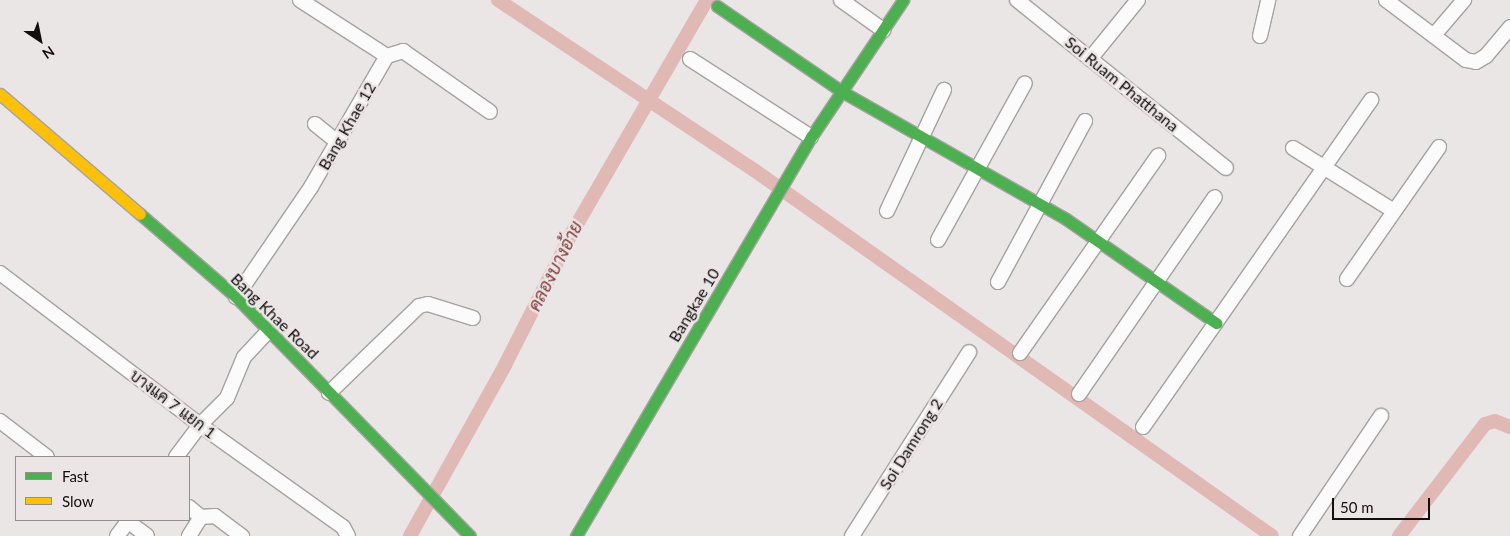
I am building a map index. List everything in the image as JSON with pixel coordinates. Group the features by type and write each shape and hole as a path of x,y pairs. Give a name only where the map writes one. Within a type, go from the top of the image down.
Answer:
{"street":[{"path":"300,0 387,56 403,51 490,112"},
{"path":"841,0 882,30"},
{"name":"Bangkae 10","path":"576,536 775,200 810,137 903,0"},
{"name":"Soi Ruam Phatthana","path":"1018,0 1226,168"},
{"path":"1090,59 1138,0"},
{"path":"1260,36 1268,0"},
{"path":"1386,0 1435,34 1466,60 1476,62 1486,56 1510,27"},
{"path":"1435,34 1464,0"},
{"path":"717,6 840,91 1038,203 1098,241 1216,323"},
{"name":"Bang Khae 12","path":"236,297 337,142 387,56"},
{"path":"690,59 810,137"},
{"path":"938,240 979,170 1025,83"},
{"path":"887,211 944,90"},
{"name":"Bang Khae Road","path":"0,94 236,297 470,536"},
{"path":"1143,427 1371,100"},
{"path":"998,282 1038,203 1085,120"},
{"path":"315,124 337,142"},
{"path":"1347,279 1439,147"},
{"path":"1293,148 1394,211"},
{"path":"1020,353 1158,156"},
{"path":"1080,394 1215,197"},
{"name":"บางแค 7 แยก 1","path":"0,273 348,534"},
{"path":"330,393 419,306 428,304 473,318"},
{"path":"177,456 200,424 227,398 244,357 268,331"},
{"name":"Soi Damrong 2","path":"852,536 969,352"},
{"path":"1300,536 1381,416"},
{"path":"0,420 45,456"},
{"path":"190,508 201,517 215,516 242,536"},
{"path":"189,536 201,517"},
{"path":"117,536 127,521"},
{"path":"129,521 146,536"}],"waterway":[{"path":"498,0 754,170 1272,536"},
{"name":"คลองบางอ้าย","path":"410,536 505,365 573,231 707,0"},
{"path":"1399,536 1485,424 1495,421 1510,427"}],"traffic: fast":[{"path":"576,536 811,137 903,0"},
{"path":"717,6 841,91 1066,219 1216,323"},
{"path":"140,214 236,297 470,536"}],"traffic: slow":[{"path":"0,94 140,214"}]}
